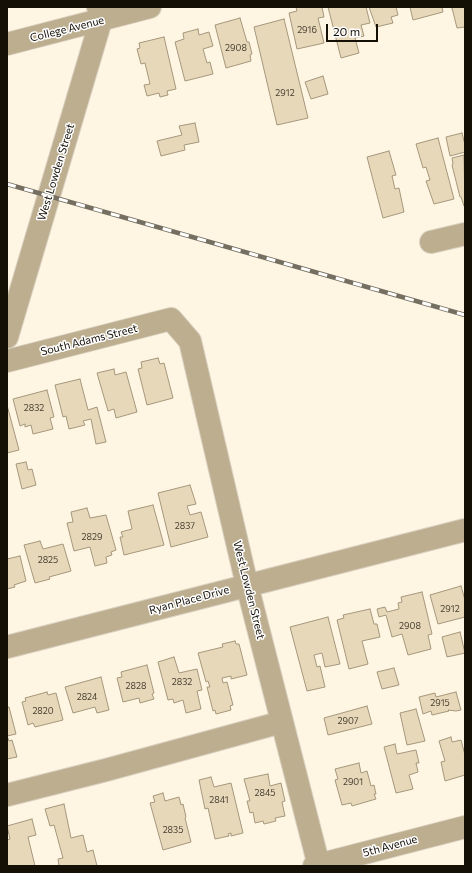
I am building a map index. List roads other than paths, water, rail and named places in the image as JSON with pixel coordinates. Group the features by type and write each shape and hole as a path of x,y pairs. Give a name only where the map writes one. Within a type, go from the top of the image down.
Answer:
{"street":[{"name":"College Avenue","path":"7,44 100,13 150,7"},
{"name":"West Lowden Street","path":"7,337 100,13"},
{"path":"431,242 465,234"},
{"name":"West Lowden Street","path":"171,319 190,341 247,585 318,866"},
{"name":"South Adams Street","path":"7,361 171,319"},
{"name":"Ryan Place Drive","path":"7,647 465,530"},
{"path":"7,795 106,770 282,722"},
{"name":"5th Avenue","path":"318,866 465,827"}],"railway":[{"path":"7,184 465,315"}]}
